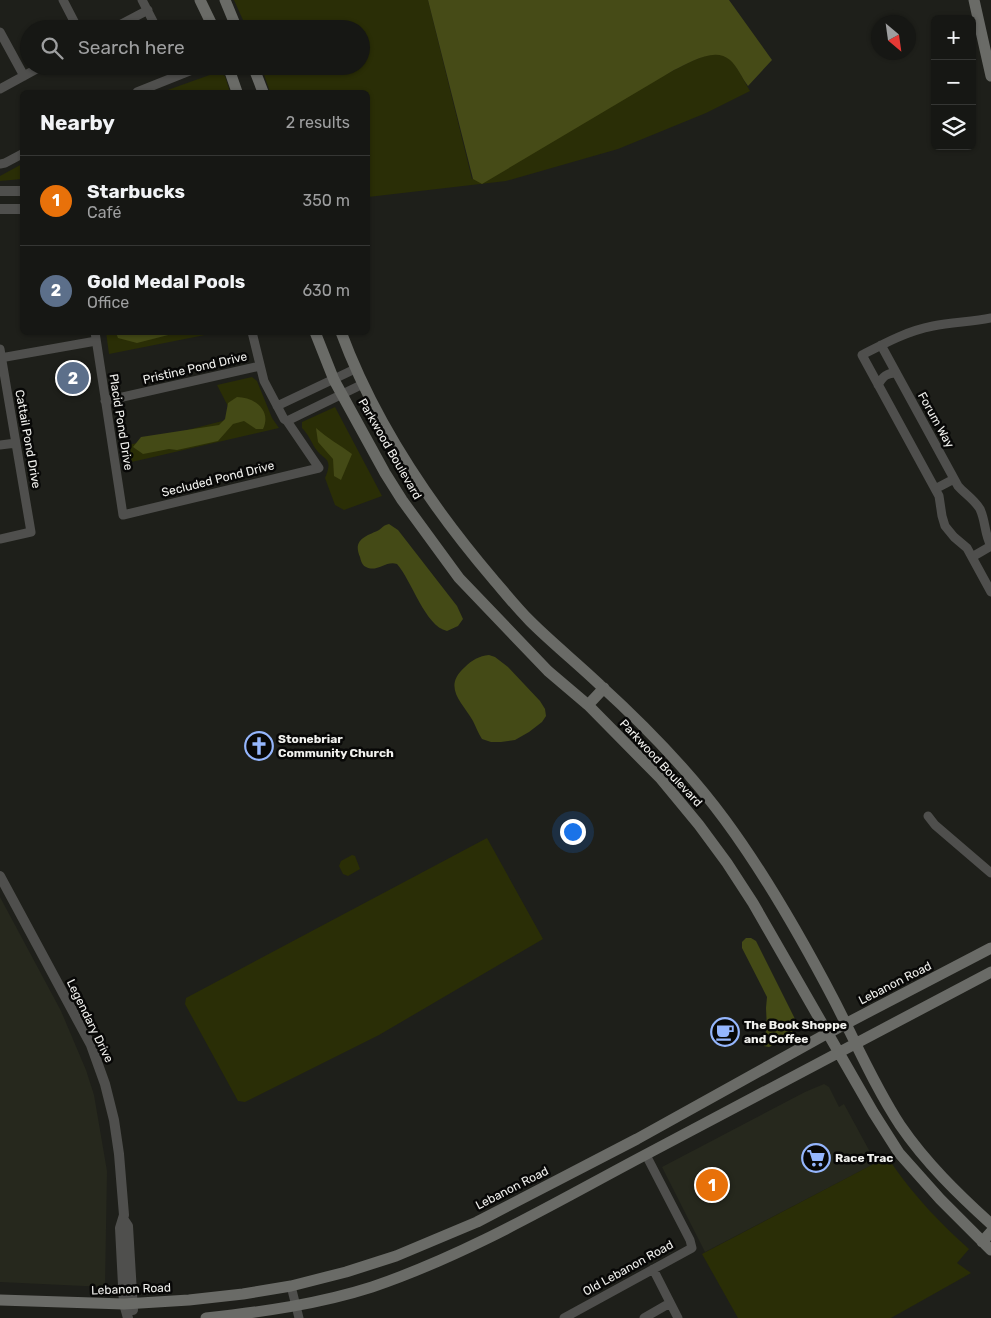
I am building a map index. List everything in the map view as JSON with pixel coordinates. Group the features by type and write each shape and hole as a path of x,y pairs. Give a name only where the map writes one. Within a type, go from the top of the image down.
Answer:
{"main road":[{"path":"200,0 210,20"},
{"path":"225,0 233,20"},
{"path":"974,0 991,76"},
{"path":"977,12 981,0"},
{"path":"231,75 236,90"},
{"path":"256,75 261,90"},
{"name":"Parkwood Boulevard","path":"315,335 334,380 380,464 473,555 529,620 604,688 684,768 751,855 784,910 899,1123 911,1140 950,1185 991,1224"},
{"name":"Parkwood Boulevard","path":"343,335 355,369 411,493 459,578 548,671 588,705 661,780 699,825 753,903 873,1112 899,1153 928,1186 991,1250"},
{"path":"493,613 510,598"},
{"path":"588,705 604,688"},
{"name":"Lebanon Road","path":"0,1300 128,1304 244,1294 291,1286 346,1272 396,1256 443,1238 485,1218 637,1139 828,1033 991,948"},
{"path":"206,1318 296,1306 370,1287 443,1260 514,1225 991,972"},
{"path":"637,1139 646,1155"},
{"path":"982,1242 991,1232"}],"street":[{"path":"63,0 73,20"},
{"path":"142,0 153,20"},
{"path":"129,20 148,10"},
{"path":"0,32 20,69"},
{"path":"0,89 24,76"},
{"path":"142,90 177,76"},
{"path":"0,164 20,155"},
{"path":"0,191 20,191"},
{"path":"0,209 20,209"},
{"path":"991,318 934,326 901,335 862,355 940,498 942,516 946,526 954,537 965,546 991,592"},
{"path":"253,335 264,381 284,419 287,421 363,384"},
{"path":"0,355 96,337"},
{"name":"Placid Pond Drive","path":"96,337 122,515"},
{"name":"Forum Way","path":"881,345 959,488 980,508 984,519 986,535 991,546 972,557"},
{"name":"Cattail Pond Drive","path":"0,355 31,532 0,539"},
{"name":"Pristine Pond Drive","path":"105,400 260,366"},
{"path":"277,406 355,369"},
{"path":"878,385 885,376 890,373 896,373"},
{"name":"Secluded Pond Drive","path":"122,515 319,468 287,421"},
{"path":"0,446 16,443"},
{"path":"935,489 954,479"},
{"path":"928,816 935,826 991,872"},
{"name":"Legendary Drive","path":"0,876 91,1045 98,1064 114,1120 119,1154 124,1220 120,1228 130,1318"},
{"name":"Old Lebanon Road","path":"564,1318 692,1248 690,1240 646,1155"},
{"path":"653,1269 678,1318"},
{"path":"291,1286 299,1318"},
{"path":"644,1318 670,1303"}],"shaded area":[{"path":"234,0 428,0 472,179 674,70 702,57 718,54 731,60 750,91 706,113 618,149 506,181 370,197 370,90 269,90 264,75 370,75 370,20 243,20"},
{"path":"428,0 729,0 772,60 748,86 733,63 724,56 710,55 694,60 482,184 473,179"},
{"path":"210,75 223,75 229,90 168,90"},
{"path":"20,165 20,179 0,181 0,176"},
{"path":"106,335 205,335 109,354"},
{"path":"117,335 168,335 137,343 118,338"},
{"path":"252,377 257,381 272,418 279,428 123,464 120,444 133,444 234,418 217,385"},
{"path":"237,397 249,399 260,406 265,416 263,429 256,429 244,421 233,424 218,441 177,450 169,449 143,454 133,447 141,437 219,425 225,419 228,403"},
{"path":"335,407 382,496 344,510 335,505 325,478 328,471 327,460 318,452 302,428 302,422"},
{"path":"316,428 352,454 341,480 334,476 333,459 318,442"},
{"path":"389,524 398,530 457,606 463,619 458,626 447,631 432,621 397,564 393,563 370,568 363,564 358,551 359,542 366,536"},
{"path":"489,655 495,657 508,667 540,701 545,709 546,716 542,722 515,740 491,742 482,739 456,694 455,681 458,674 473,660"},
{"path":"487,838 543,939 379,1035 245,1102 238,1101 185,1004 186,998"},
{"path":"352,855 355,856 360,869 348,876 343,874 339,866 341,861"},
{"path":"0,897 61,1011 86,1070 94,1095 107,1171 105,1287 0,1282"},
{"path":"746,938 756,941 795,1019 792,1034 788,1038 769,1047 764,1046 762,1041 767,1029 767,997 742,948 742,942"},
{"path":"824,1084 829,1087 839,1107 844,1104 876,1163 705,1252 662,1167 805,1092"},
{"path":"885,1158 928,1209 969,1249 957,1263 971,1273 891,1318 738,1318 702,1254"}],"place":[{"name":"Gold Medal Pools","path":"73,378"},
{"name":"Stonebriar Community Church","path":"259,746"},
{"name":"The Book Shoppe and Coffee","path":"725,1032"},
{"name":"Race Trac","path":"816,1158"},
{"name":"Starbucks","path":"712,1185"}]}
